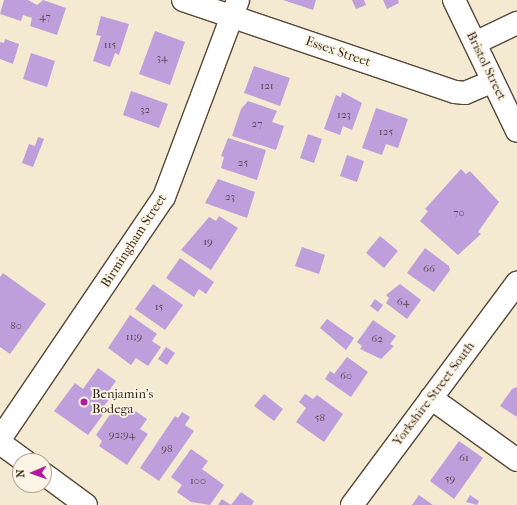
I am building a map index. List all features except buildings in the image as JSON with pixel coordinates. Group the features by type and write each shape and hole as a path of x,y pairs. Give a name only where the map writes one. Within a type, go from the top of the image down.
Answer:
{"street":[{"name":"Essex Street","path":"183,0 235,8 455,92 465,93 493,81"},
{"name":"Bristol Street","path":"454,0 517,131"},
{"name":"Birmingham Street","path":"0,439 164,197 235,8"},
{"path":"475,43 517,23"},
{"name":"Yorkshire Street South","path":"352,505 517,283"},
{"path":"431,398 517,460"},
{"path":"0,443 14,453"},
{"path":"52,480 86,505"}],"place":[{"name":"Benjamin's Bodega","path":"84,402"}]}
